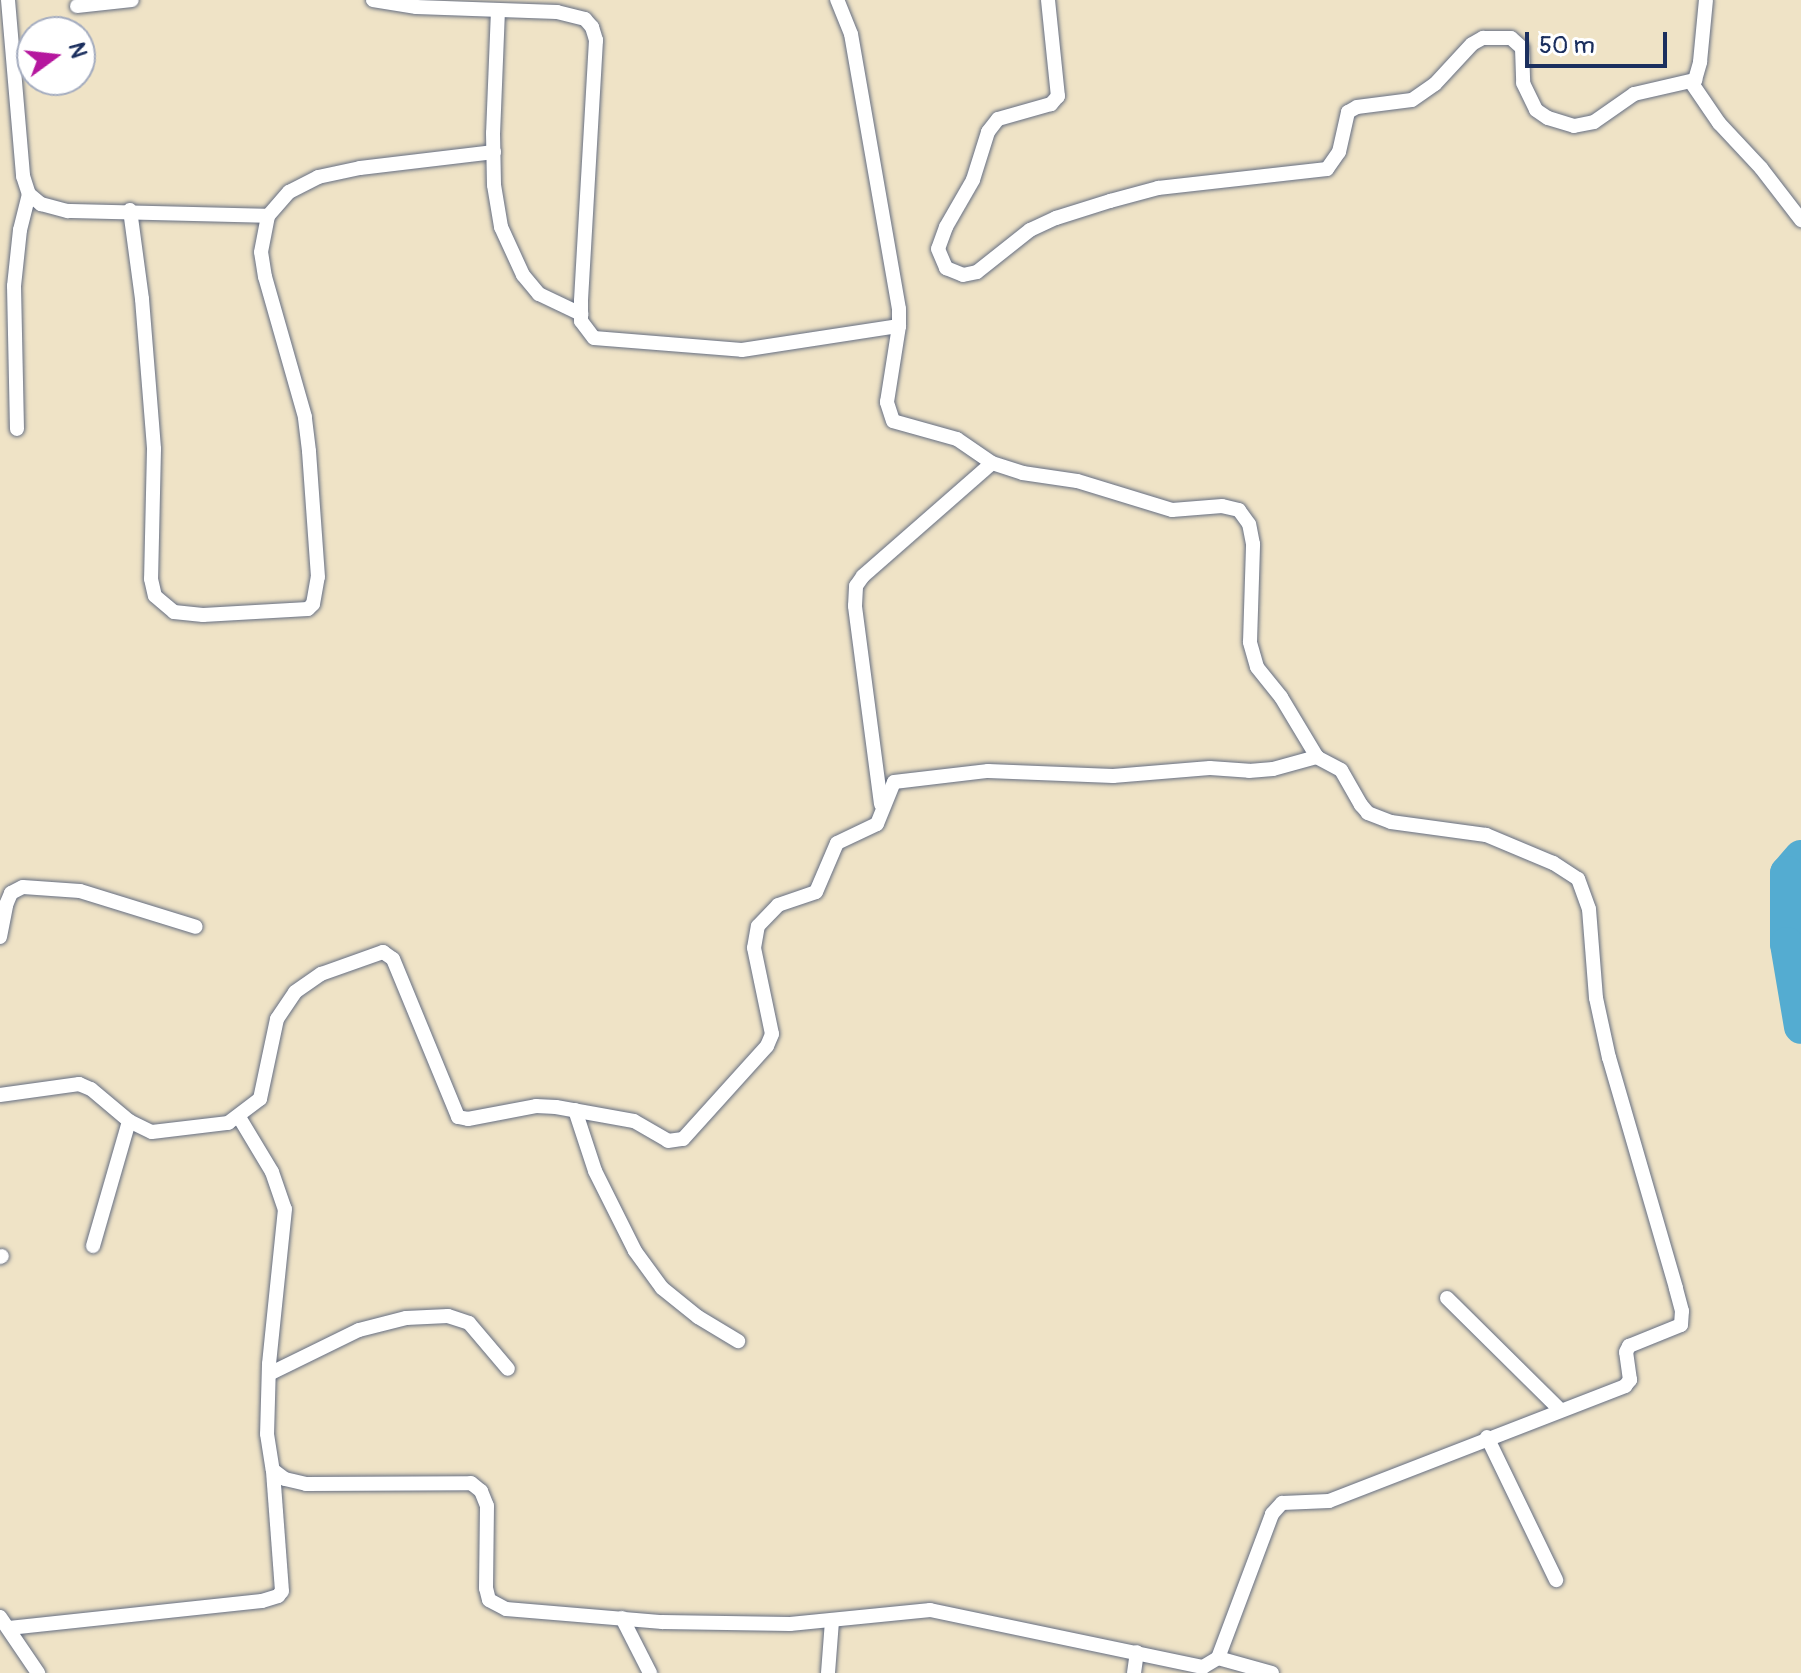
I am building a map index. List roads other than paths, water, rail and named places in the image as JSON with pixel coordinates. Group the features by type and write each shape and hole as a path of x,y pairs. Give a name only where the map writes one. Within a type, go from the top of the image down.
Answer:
{"street":[{"path":"8,0 18,139 29,194 20,230 14,286 17,429"},
{"path":"77,6 132,0"},
{"path":"373,0 416,7 574,14 585,19 596,40 581,314 584,328 594,338 702,349 776,347 899,326"},
{"path":"837,0 851,34 899,326 888,390 893,421 957,439 992,463 1023,473 1116,491 1172,510 1222,506 1239,510 1249,524 1253,544 1250,629 1254,659 1261,676 1281,697 1317,757 1341,770 1361,805 1378,818 1486,835 1553,863 1571,873 1584,888 1596,998 1609,1058 1676,1288 1683,1322 1629,1346 1626,1352 1628,1384 1329,1501 1282,1503 1272,1514 1227,1664"},
{"path":"1048,0 1058,96 1051,104 998,119 988,132 973,180 940,239 940,259 946,268 956,273 977,272 1030,230 1110,201 1158,188 1327,169 1339,152 1348,112 1357,107 1412,100 1435,84 1472,44 1483,38 1515,40 1524,52 1525,92 1536,110 1548,118 1574,126 1604,117 1634,94 1691,82 1697,77 1706,0"},
{"path":"498,10 494,152 501,227 510,251 539,294 581,314"},
{"path":"1691,82 1719,123 1761,168 1801,220"},
{"path":"130,210 142,299 154,449 151,579 158,601 166,609 203,615 308,609 316,595 305,417 261,252 268,216 289,192 318,177 494,152"},
{"path":"29,194 41,204 68,211 130,210 268,216"},
{"path":"882,811 855,606 856,586 863,576 992,463"},
{"path":"0,1095 79,1084 100,1096 129,1121 159,1134 210,1128 239,1117 256,1104 263,1093 272,1037 283,1005 321,974 379,952 393,959 458,1117 468,1119 536,1106 634,1121 668,1141 683,1139 767,1046 772,1034 754,948 758,926 778,905 816,892 837,843 872,829 882,811 890,785 909,779 988,771 1113,776 1210,768 1249,771 1273,769 1317,757"},
{"path":"0,937 11,893 23,887 80,891 196,927"},
{"path":"575,1110 595,1171 635,1251 662,1288 698,1317 738,1341"},
{"path":"38,1673 4,1622 262,1601 278,1596 282,1591 273,1470 267,1434 284,1200 239,1117"},
{"path":"93,1246 129,1121"},
{"path":"1447,1298 1560,1410"},
{"path":"269,1374 359,1330 406,1318 448,1316 469,1323 508,1369"},
{"path":"1487,1437 1556,1580"},
{"path":"273,1470 285,1479 306,1484 471,1483 481,1491 487,1506 486,1588 492,1603 506,1609 622,1618 774,1624 939,1611 1137,1652 1193,1667 1227,1664 1272,1673"},
{"path":"622,1618 650,1673"},
{"path":"828,1673 832,1621"},
{"path":"1134,1673 1137,1652"}],"waterway":[{"path":"1801,857 1787,873 1787,944 1801,1027"}]}
